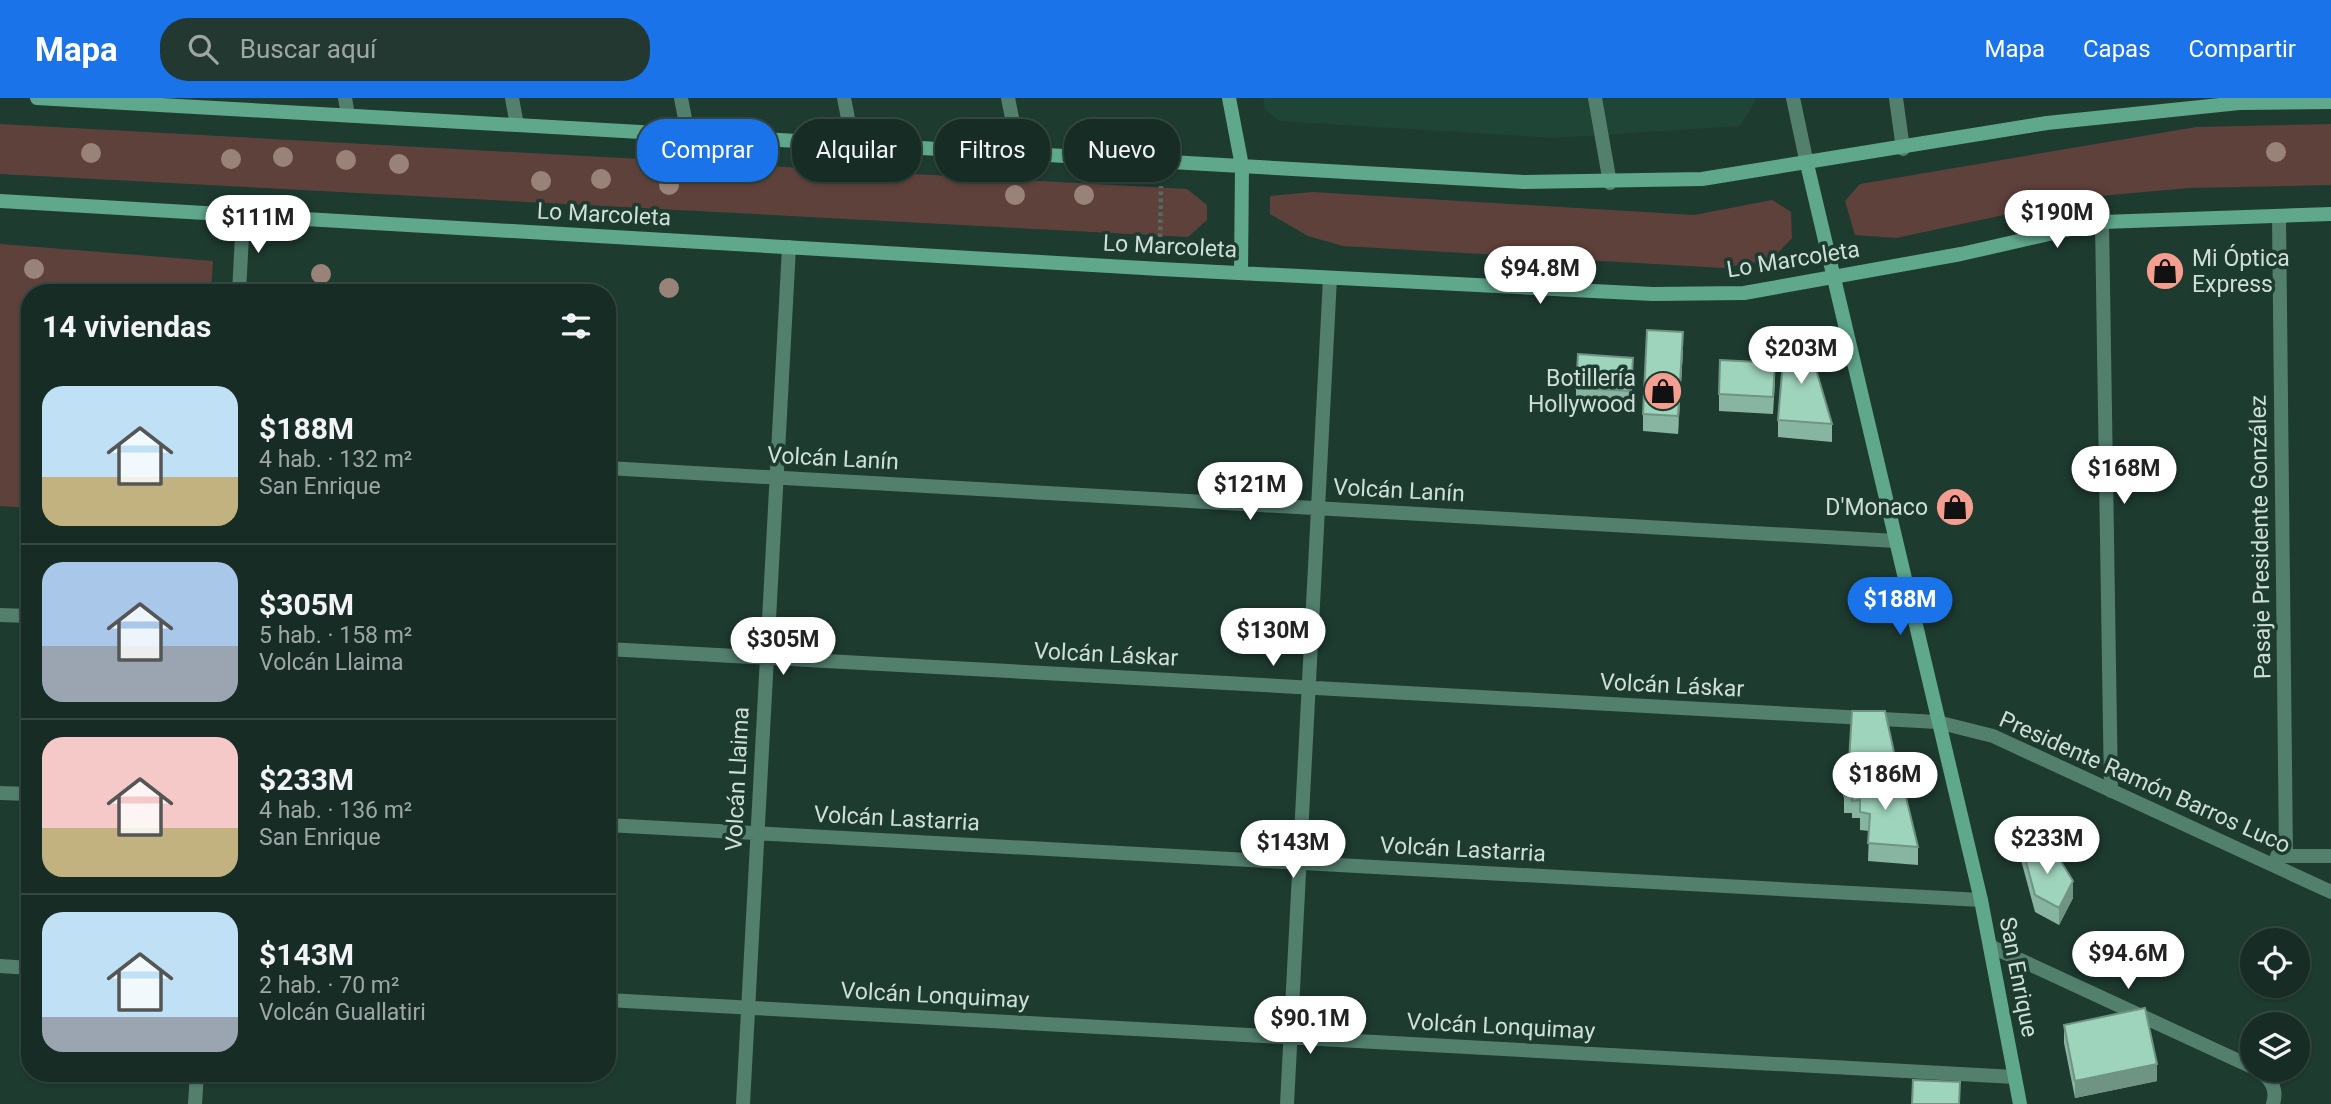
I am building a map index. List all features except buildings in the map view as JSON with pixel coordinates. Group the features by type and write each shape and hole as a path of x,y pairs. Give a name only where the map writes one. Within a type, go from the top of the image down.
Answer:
{"street":[{"path":"37,98 178,102 348,115 637,131"},
{"path":"345,98 348,115"},
{"path":"512,98 517,125"},
{"path":"681,98 685,119"},
{"path":"844,98 848,119"},
{"path":"1008,98 1012,119"},
{"path":"1229,98 1242,166 1241,273"},
{"path":"1595,98 1610,183"},
{"path":"1793,98 1807,164"},
{"path":"1896,98 1903,149"},
{"path":"1180,162 1524,182 1610,183 1702,179 1903,149 2047,122 2239,101 2331,102"},
{"name":"San Enrique","path":"1807,164 1981,900 2020,1104"},
{"name":"Lo Marcoleta","path":"0,201 1160,269 1653,294 1744,293 1961,254 2102,222 2331,214"},
{"path":"239,284 243,217"},
{"name":"Pasaje Presidente González","path":"2279,217 2286,856"},
{"path":"2102,222 2111,791"},
{"name":"Volcán Llaima","path":"743,1104 789,247"},
{"path":"1287,1104 1330,278"},
{"name":"Volcán Lanín","path":"616,469 1896,541"},
{"path":"0,615 21,616"},
{"name":"Volcán Láskar","path":"616,649 1937,722"},
{"name":"Presidente Ramón Barros Luco","path":"1937,722 1993,736 2331,892"},
{"path":"0,793 21,794"},
{"name":"Volcán Lastarria","path":"616,825 1981,900"},
{"path":"2255,857 2331,856"},
{"path":"1990,946 2240,1061"},
{"path":"0,966 21,967"},
{"name":"Volcán Lonquimay","path":"616,1000 2015,1077"},
{"path":"195,1104 196,1082"},
{"path":"2271,1082 2274,1088 2273,1104"}],"path":[{"path":"1160,269 1161,182"}],"shaded area":[{"path":"1263,98 1755,98 1755,102 1740,126 1555,138 1279,121 1265,109"},
{"path":"0,124 637,159 637,182 778,182 778,167 792,167 792,182 921,182 921,174 935,175 935,182 1050,181 1187,189 1207,205 1207,220 1188,237 0,174"},
{"path":"2331,124 2331,185 2189,188 2088,197 1896,238 1855,235 1845,201 1860,184 2196,127"},
{"path":"1312,192 1694,215 1772,200 1791,212 1792,238 1772,259 1724,268 1343,246 1308,236 1270,214 1270,196"},
{"path":"0,244 213,261 212,284 21,284 21,507 0,506"}],"place":[{"name":"Mi Óptica Express","path":"2165,271"},
{"name":"Botillería Hollywood","path":"1663,391"},
{"name":"D'Monaco","path":"1955,507"}]}
